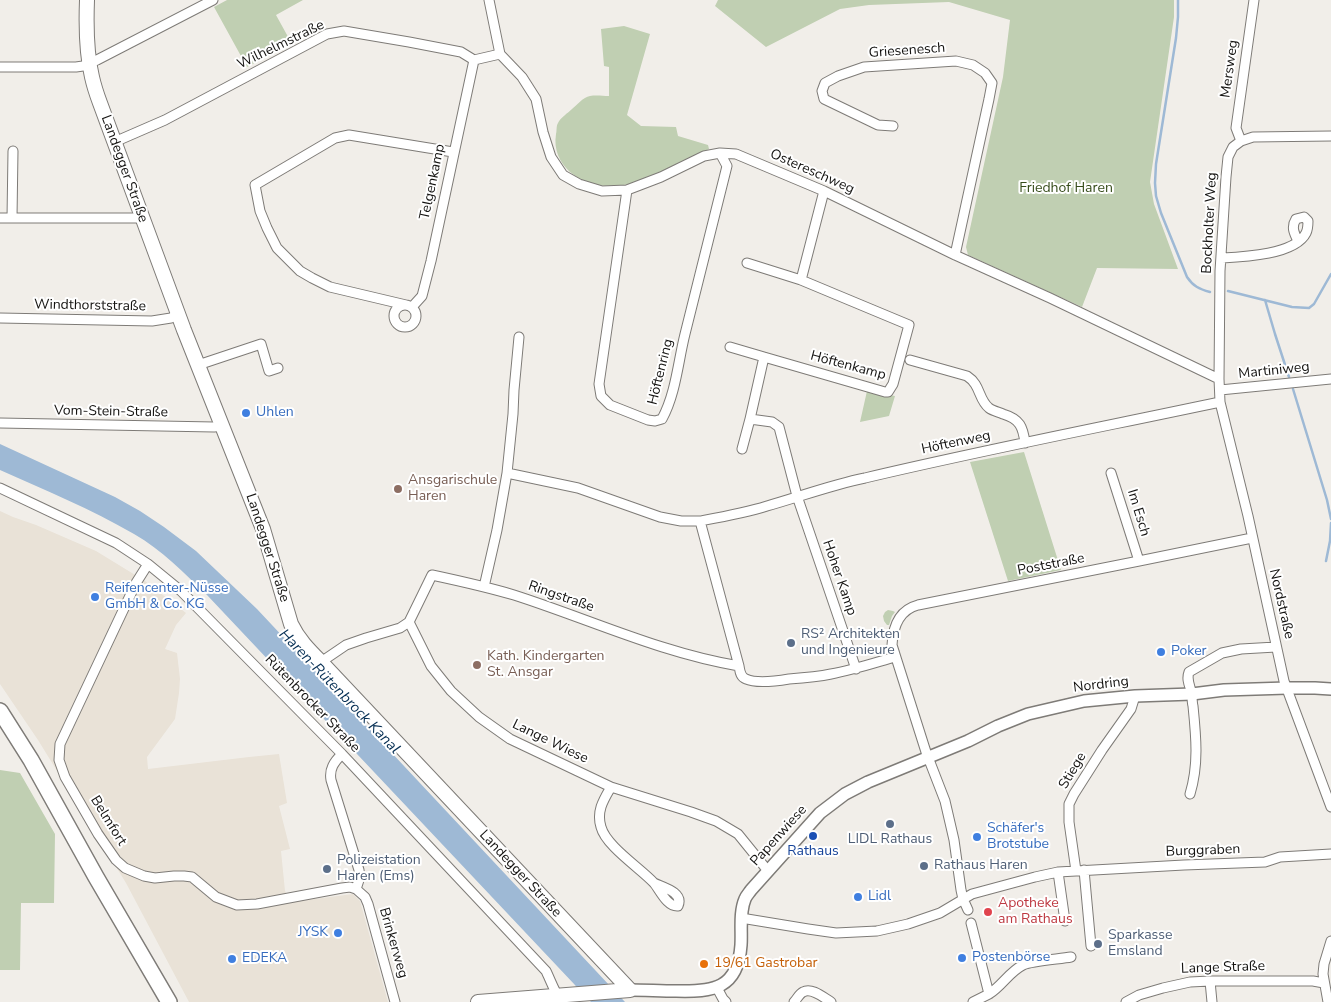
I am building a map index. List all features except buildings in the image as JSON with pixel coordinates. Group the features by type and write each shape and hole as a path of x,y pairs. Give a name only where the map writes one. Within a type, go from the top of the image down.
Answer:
{"main road":[{"name":"Landegger Straße","path":"87,0 86,36 92,79 114,144 178,314 221,426 252,498 295,634 625,990"},
{"path":"0,711 31,760 169,1002"},
{"path":"478,1002 560,999 578,994 625,990"}],"street":[{"path":"0,67 83,66 90,64 213,0"},
{"path":"474,60 500,54 489,0"},
{"name":"Mersweg","path":"1241,141 1236,128 1254,0"},
{"name":"Wilhelmstraße","path":"114,144 119,140 166,120 327,34 344,31 400,40 461,52 474,60"},
{"name":"Ostereschweg","path":"500,54 522,77 536,99 543,132 552,157 563,175 579,184 602,191 627,190 661,177 704,156 720,153 736,154 824,191 955,256 1050,298 1219,379"},
{"name":"Telgenkamp","path":"453,152 349,135 335,138 254,185 260,211 277,248 300,271 330,287 409,306 422,296 474,60"},
{"name":"Griesenesch","path":"893,126 878,124 824,99 822,91 825,83 838,76 864,67 956,61 973,65 985,73 992,83 955,256"},
{"path":"1241,141 1252,137 1331,136"},
{"name":"Bockholter Weg","path":"1220,402 1220,258 1223,209 1228,157 1233,147 1241,141"},
{"path":"12,218 13,151"},
{"name":"Höftenring","path":"627,190 600,384 601,396 610,405 630,414 654,421 662,419 672,394 684,337 727,166 720,153"},
{"path":"801,280 824,191"},
{"path":"0,218 136,218 142,216"},
{"path":"1220,258 1277,252 1298,241"},
{"name":"Höftenkamp","path":"730,347 888,392 893,384 909,325 801,280 747,263"},
{"name":"Windthorststraße","path":"0,318 152,321 171,318 178,314"},
{"path":"484,587 507,473 519,337"},
{"path":"198,365 261,344 269,370 278,368"},
{"path":"742,449 764,357"},
{"path":"910,360 967,376 973,380 982,400 989,408 1015,419 1023,428 1025,443"},
{"name":"Martiniweg","path":"1220,390 1331,379"},
{"name":"Höftenweg","path":"700,521 766,506 874,476 1220,402"},
{"name":"Nordstraße","path":"1220,402 1287,688 1331,807"},
{"path":"750,419 772,422 780,426 797,496"},
{"name":"Vom-Stein-Straße","path":"0,424 221,426"},
{"path":"507,473 578,488 660,517 681,521 700,521 739,666"},
{"name":"Im Esch","path":"1112,473 1139,562"},
{"name":"Rütenbrocker Straße","path":"0,488 116,543 148,564 180,591 342,754 546,971 560,999"},
{"name":"Hoher Kamp","path":"797,496 856,669"},
{"name":"Poststraße","path":"895,657 892,638 898,619 904,611 911,607 1252,538"},
{"name":"Belmfort","path":"148,564 136,583 60,744 59,760 65,777 98,834 116,860 125,868 144,876 155,878 174,876 192,878 216,897 237,905 258,904 342,888 350,887 356,889"},
{"name":"Ringstraße","path":"409,622 432,575 513,595 673,651 739,666 742,676 746,679 769,682 830,675 895,657"},
{"path":"321,662 346,645 400,628 409,622"},
{"name":"Lange Wiese","path":"409,622 431,666 451,691 479,717 510,739 611,787 691,812 716,822 738,834 768,872"},
{"path":"1190,794 1195,777 1196,741 1192,694 1187,677 1189,672 1222,652 1276,647"},
{"path":"895,657 945,801 954,840 963,899 968,910"},
{"name":"Nordring","path":"929,757 1028,714 1084,701 1224,690 1331,689"},
{"name":"Stiege","path":"1091,946 1080,871 1069,822 1069,804 1098,756 1131,709 1135,696"},
{"path":"342,754 336,761 330,774 359,870 360,877 356,889"},
{"name":"Papenwiese","path":"717,988 728,981 740,958 741,918 744,900 817,817 845,794 868,782 929,757"},
{"path":"611,787 602,803 599,814 601,827 607,839 654,883"},
{"name":"Burggraben","path":"741,918 836,933 877,931 908,924 940,913 972,894 1058,872 1265,862 1280,857 1331,854"},
{"path":"1058,872 1065,922"},
{"name":"Brinkerweg","path":"356,889 366,897 395,1002"},
{"path":"971,923 989,994"},
{"path":"1328,1002 1324,983 1324,964 1331,940"},
{"path":"973,1002 998,989 1012,974 1024,965 1070,957"},
{"path":"1210,981 1212,1002"},
{"name":"Lange Straße","path":"1126,1002 1163,988 1190,982 1313,981 1324,983"},
{"path":"625,990 694,992 717,988 726,1002"},
{"path":"794,1002 802,992 806,991 816,992 831,1002"}],"shaded area":[{"path":"0,511 96,551 145,581 186,613 176,625 165,649 177,653 180,679 175,719 147,757 148,769 279,754 287,803 279,806 290,849 281,851 285,891 292,902 353,894 360,901 388,1002 189,1002 126,883 38,740 0,684"}],"green space":[{"path":"227,0 303,0 276,15 292,44 247,67 214,7"},
{"name":"Friedhof Haren","path":"718,0 1174,0 1174,17 1150,182 1154,204 1178,269 1097,268 1082,307 968,255 966,247 1003,77 1010,20 949,2 869,5 840,9 766,47 715,6"},
{"path":"624,26 650,34 627,115 641,126 676,127 678,136 708,145 709,149 635,183 609,186 598,185 578,178 563,164 558,155 556,145 557,126 562,117 585,98 609,96 609,67 604,66 601,29"},
{"path":"867,391 895,396 889,416 860,422"},
{"path":"1024,452 1061,570 1008,581 970,462"},
{"path":"888,610 895,612 889,625 887,625 883,616"},
{"path":"0,770 20,773 55,834 54,903 21,903 20,970 0,970"}],"water":[{"path":"0,444 115,497 164,527 196,551 257,609 625,1002 591,1002 207,595 172,562 144,540 118,525 68,500 0,470"}],"waterway":[{"path":"1178,0 1176,38 1156,164 1156,196 1187,277 1197,287 1210,292"},
{"path":"1228,291 1292,307 1309,308 1314,304 1331,274"},
{"path":"1265,300 1289,377"},
{"path":"1293,389 1331,519"},
{"path":"1326,561 1331,523"}],"place":[{"name":"Uhlen","path":"246,413"},
{"name":"Ansgarischule Haren","path":"398,489"},
{"name":"Reifencenter-Nüsse GmbH & Co. KG","path":"95,597"},
{"name":"RS² Architekten und Ingenieure","path":"791,643"},
{"name":"Poker","path":"1161,652"},
{"name":"Kath. Kindergarten St. Ansgar","path":"477,665"},
{"name":"LIDL Rathaus","path":"890,824"},
{"name":"Rathaus","path":"813,836"},
{"name":"Schäfer's Brotstube","path":"977,837"},
{"name":"Rathaus Haren","path":"924,866"},
{"name":"Polizeistation Haren (Ems)","path":"327,869"},
{"name":"Lidl","path":"858,897"},
{"name":"Apotheke am Rathaus","path":"988,912"},
{"name":"JYSK","path":"338,933"},
{"name":"Sparkasse Emsland","path":"1098,944"},
{"name":"Postenbörse","path":"962,958"},
{"name":"EDEKA","path":"232,959"},
{"name":"19/61 Gastrobar","path":"704,964"}],"water label":[{"name":"Haren-Rütenbrock Kanal","path":"339,692"}]}
